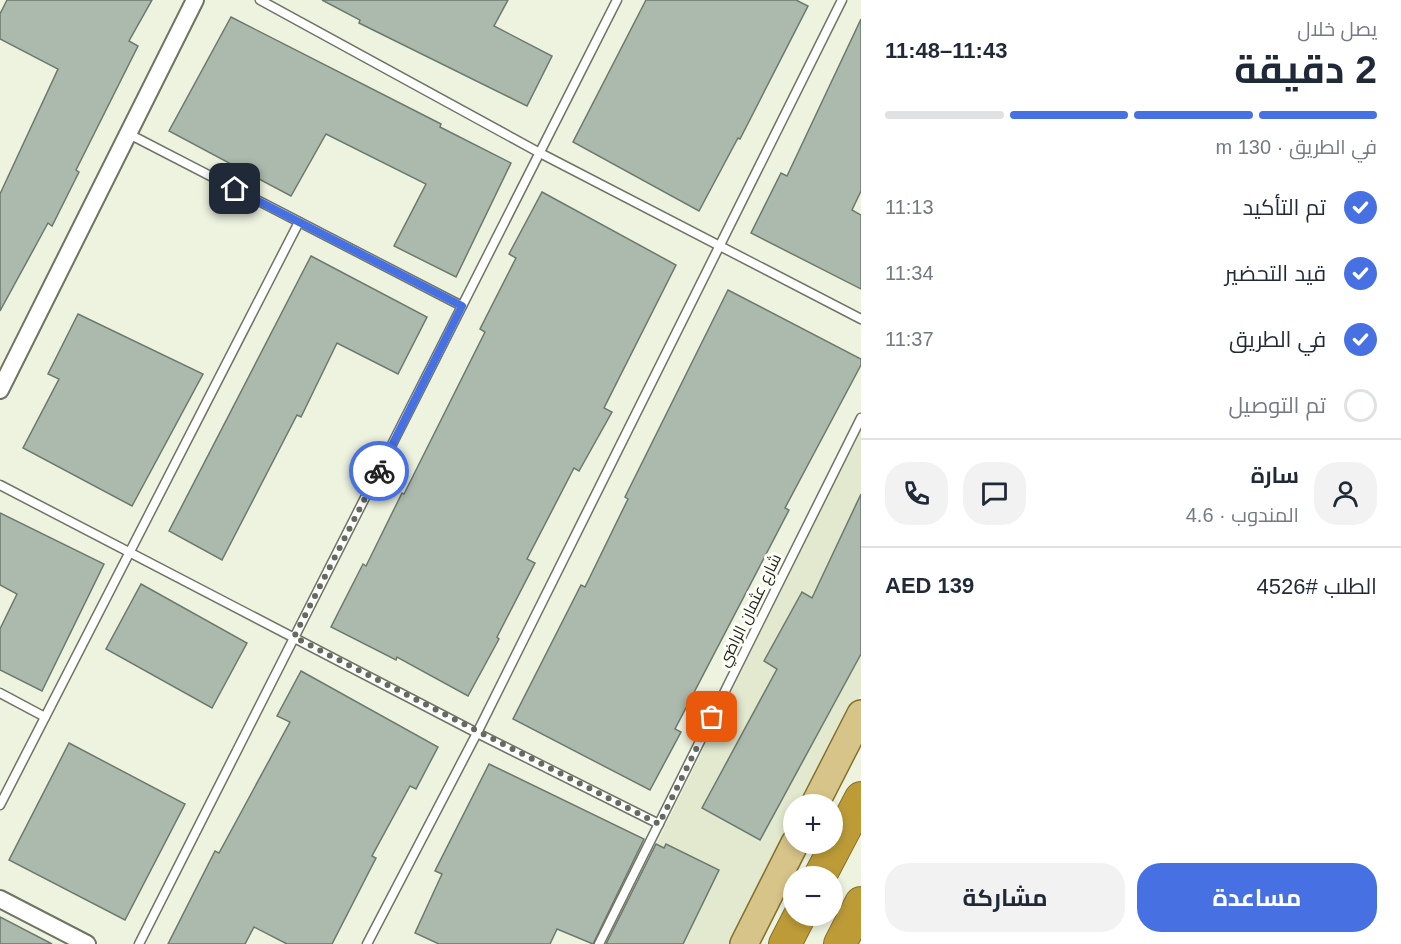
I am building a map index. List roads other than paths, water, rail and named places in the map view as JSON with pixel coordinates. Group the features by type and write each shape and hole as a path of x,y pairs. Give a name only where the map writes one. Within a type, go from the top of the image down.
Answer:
{"highway":[{"path":"846,826 861,792"},
{"path":"825,866 861,798"},
{"path":"840,944 861,903"},
{"path":"785,944 794,926"}],"main road":[{"path":"820,794 861,714"},
{"path":"744,944 789,854"}],"street":[{"path":"1,384 195,0"},
{"path":"0,899 87,944"}],"lane":[{"path":"260,0 540,153 719,248 861,319"},
{"path":"139,944 617,0"},
{"path":"367,944 477,733 842,0"},
{"path":"129,134 462,306"},
{"path":"0,805 299,222"},
{"name":"شارع عثمان الراضي","path":"599,944 861,418"},
{"path":"0,485 477,733 659,824"},
{"path":"0,693 45,717"}]}
